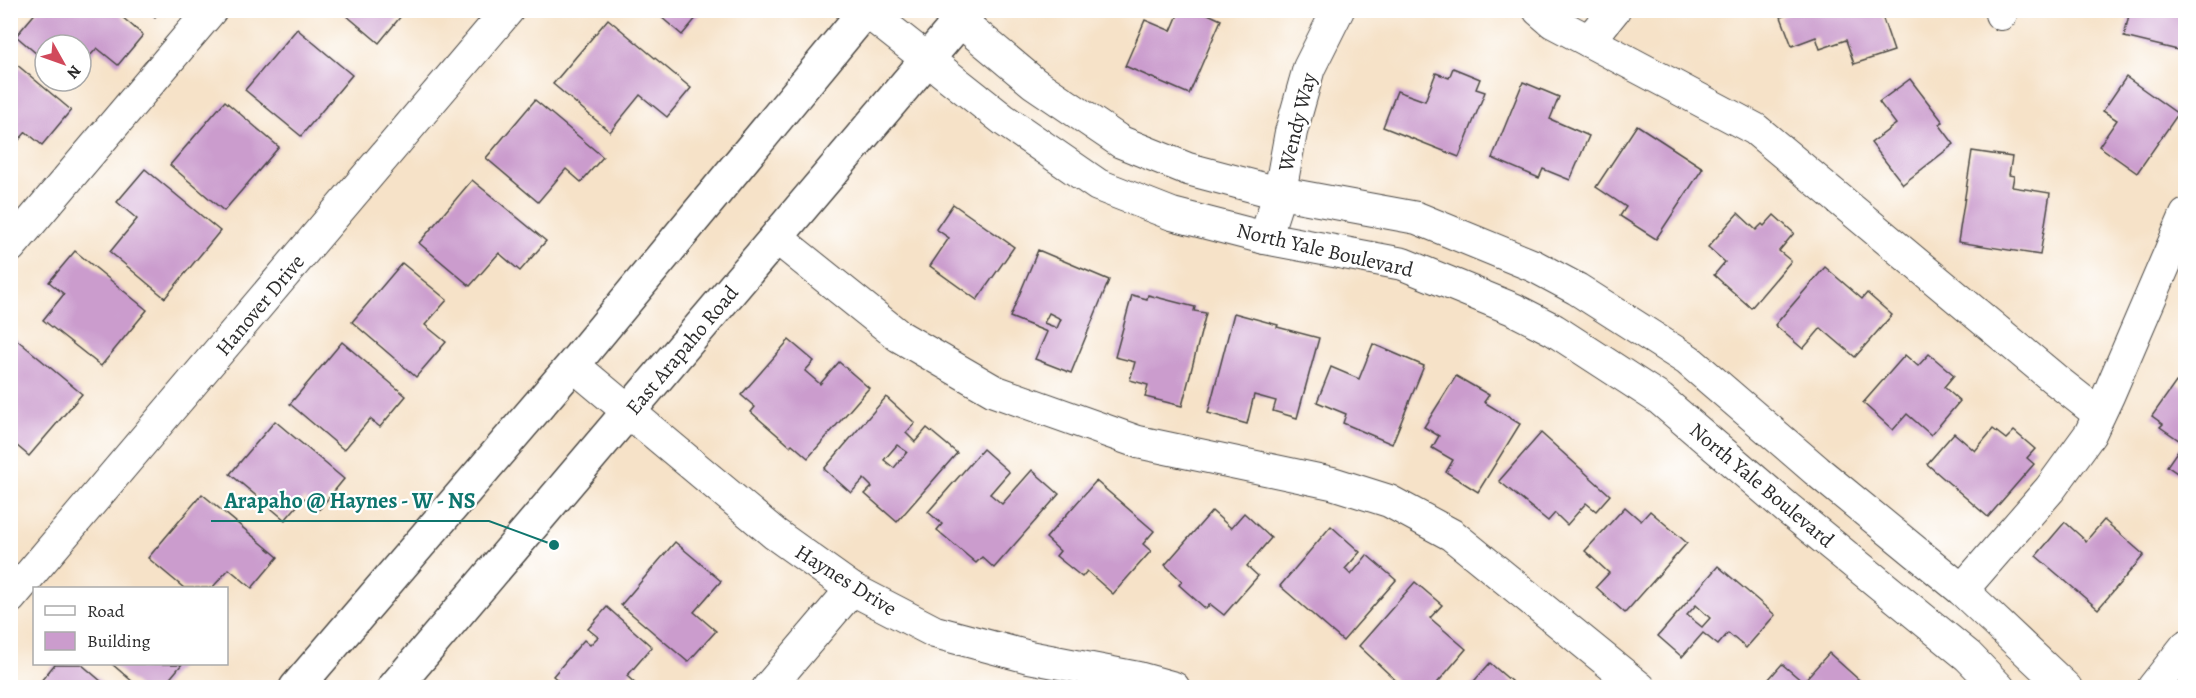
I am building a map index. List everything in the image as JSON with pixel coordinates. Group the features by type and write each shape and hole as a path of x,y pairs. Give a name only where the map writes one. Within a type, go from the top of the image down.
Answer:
{"main road":[{"path":"296,687 573,365 866,11"},
{"name":"East Arapaho Road","path":"394,687 777,238 927,59 959,14"}],"street":[{"path":"10,247 211,10"},
{"name":"Hanover Drive","path":"10,598 508,10"},
{"name":"Wendy Way","path":"1265,238 1280,192 1291,132 1309,68 1338,10"},
{"path":"1539,10 1553,22 1755,129 2047,374 2099,414"},
{"path":"1589,41 1614,10"},
{"name":"North Yale Boulevard","path":"866,11 1004,120 1098,184 1172,214 1265,238 1403,264 1514,309 1554,330 1660,399 1787,508 1968,656 1999,687"},
{"path":"959,14 1034,83 1121,142 1188,169 1280,192 1417,218 1534,266 1577,289 1688,360 1817,471 1962,590 2066,687"},
{"path":"1962,590 2050,489 2090,434 2186,215"},
{"path":"777,238 899,336 994,390 1138,442 1332,483 1389,501 1452,535 1640,687"},
{"name":"Haynes Drive","path":"573,365 775,534 852,589 935,632 1029,657 1081,678 1174,687"},
{"path":"768,687 852,589"},
{"path":"2153,687 2186,646"}],"building":[{"path":"38,10 114,10 143,35 118,65 97,48 93,52 93,33 33,33 33,51 16,36"},
{"path":"147,10 161,10 155,17"},
{"path":"340,10 406,10 379,43"},
{"path":"653,10 703,10 682,35"},
{"path":"1180,10 1199,10 1221,20 1189,94 1125,66 1145,20 1171,31"},
{"path":"1799,10 1880,10 1894,51 1854,64 1846,40 1820,49 1816,37 1792,46 1781,17"},
{"path":"2130,10 2186,10 2186,52 2124,37"},
{"path":"608,19 691,88 667,117 640,95 610,132 553,84"},
{"path":"297,29 352,75 301,136 245,90"},
{"path":"10,59 33,78 33,93 51,93 71,110 42,145 26,132 10,150"},
{"path":"1453,68 1480,79 1476,89 1485,92 1459,157 1383,127 1397,91 1425,101 1436,73 1449,78"},
{"path":"2126,77 2178,114 2137,173 2099,146 2117,120 2103,111"},
{"path":"1910,79 1943,122 1939,124 1954,144 1903,184 1871,143 1896,124 1879,102"},
{"path":"1523,82 1559,97 1550,119 1589,136 1570,180 1543,169 1539,178 1492,158"},
{"path":"535,100 603,157 581,182 566,169 538,202 486,158"},
{"path":"225,101 279,147 224,211 170,165"},
{"path":"1637,125 1703,168 1656,239 1620,216 1626,207 1596,187"},
{"path":"1972,151 2012,157 2009,175 2014,176 2012,187 2050,193 2040,255 1958,242"},
{"path":"145,169 220,231 165,298 110,252 137,219 117,202"},
{"path":"472,180 546,241 520,271 499,253 470,286 419,243"},
{"path":"953,204 1014,247 977,300 930,266 949,238 936,229"},
{"path":"1738,213 1756,230 1762,224 1764,226 1774,215 1794,233 1779,251 1791,261 1751,308 1714,275 1725,262 1708,247"},
{"path":"1038,250 1109,280 1071,373 1035,359 1047,332 1010,317","holes":["1049,313 1061,319 1057,328 1044,323"]},
{"path":"75,251 147,310 101,366 43,320 64,294 49,282"},
{"path":"402,263 447,300 425,325 446,342 416,377 352,322"},
{"path":"1825,267 1862,299 1867,293 1892,315 1855,357 1821,328 1803,349 1775,325"},
{"path":"1132,295 1147,299 1148,295 1195,307 1194,311 1206,313 1182,406 1145,397 1148,385 1130,380 1135,362 1115,357"},
{"path":"1234,313 1319,338 1297,418 1273,411 1276,401 1254,395 1247,424 1208,413"},
{"path":"10,334 82,394 29,456 10,440"},
{"path":"789,340 814,361 805,371 820,384 839,362 869,388 808,458 792,444 790,446 751,412 755,407 741,395"},
{"path":"342,342 406,396 380,427 370,419 344,450 290,404"},
{"path":"1373,344 1424,366 1392,444 1343,423 1346,414 1317,402 1331,367 1359,379"},
{"path":"1929,354 1954,375 1944,387 1960,401 1931,435 1907,414 1893,430 1863,403 1905,355 1918,366"},
{"path":"1456,376 1489,395 1484,402 1520,424 1478,492 1446,472 1453,460 1432,448 1439,436 1424,427"},
{"path":"2176,382 2186,389 2186,479 2167,466 2183,443 2160,427 2163,424 2152,416"},
{"path":"886,397 915,423 906,433 915,442 927,428 957,453 897,522 865,494 872,487 864,479 851,493 824,469","holes":["897,445 907,452 894,468 884,460"]},
{"path":"275,421 344,479 318,511 304,498 285,520 230,474"},
{"path":"1993,429 2006,439 2014,431 2035,449 2027,458 2034,464 1988,517 1927,464 1954,433 1975,451"},
{"path":"1541,433 1610,495 1596,511 1586,503 1567,525 1555,513 1548,521 1499,481"},
{"path":"983,449 1009,472 990,494 1002,504 1032,470 1059,494 994,568 982,557 976,563 937,530 942,524 928,512"},
{"path":"10,467 16,472 10,479"},
{"path":"1096,481 1154,531 1143,544 1151,551 1113,594 1087,571 1082,577 1056,556 1060,551 1046,538"},
{"path":"202,494 278,557 252,588 229,569 213,587 183,587 148,558"},
{"path":"1625,507 1641,521 1650,511 1687,543 1625,613 1596,587 1609,573 1585,551"},
{"path":"1212,511 1231,528 1244,513 1271,538 1247,566 1258,576 1224,615 1210,604 1206,609 1179,585 1182,581 1165,565"},
{"path":"2104,520 2144,555 2098,609 2036,556 2065,522 2086,541"},
{"path":"1331,526 1360,552 1345,569 1351,575 1367,555 1396,580 1343,641 1280,586"},
{"path":"675,542 721,581 694,612 716,631 688,662 621,605"},
{"path":"1718,566 1775,615 1746,648 1728,633 1718,645 1703,633 1682,657 1658,636","holes":["1696,605 1710,618 1702,627 1687,615"]},
{"path":"1415,582 1442,605 1430,618 1466,649 1433,688 1404,688 1359,646"},
{"path":"607,607 652,647 627,676 640,688 567,688 553,676 584,640 590,645 598,637 588,629"},
{"path":"1829,653 1868,688 1761,688 1782,664 1803,682"},
{"path":"1490,663 1519,688 1468,688"},
{"path":"54,665 82,665 109,688 35,688"},
{"path":"113,665 181,665 162,688 140,688"}],"place":[{"name":"Arapaho @ Haynes - W - NS","path":"554,545"}]}
